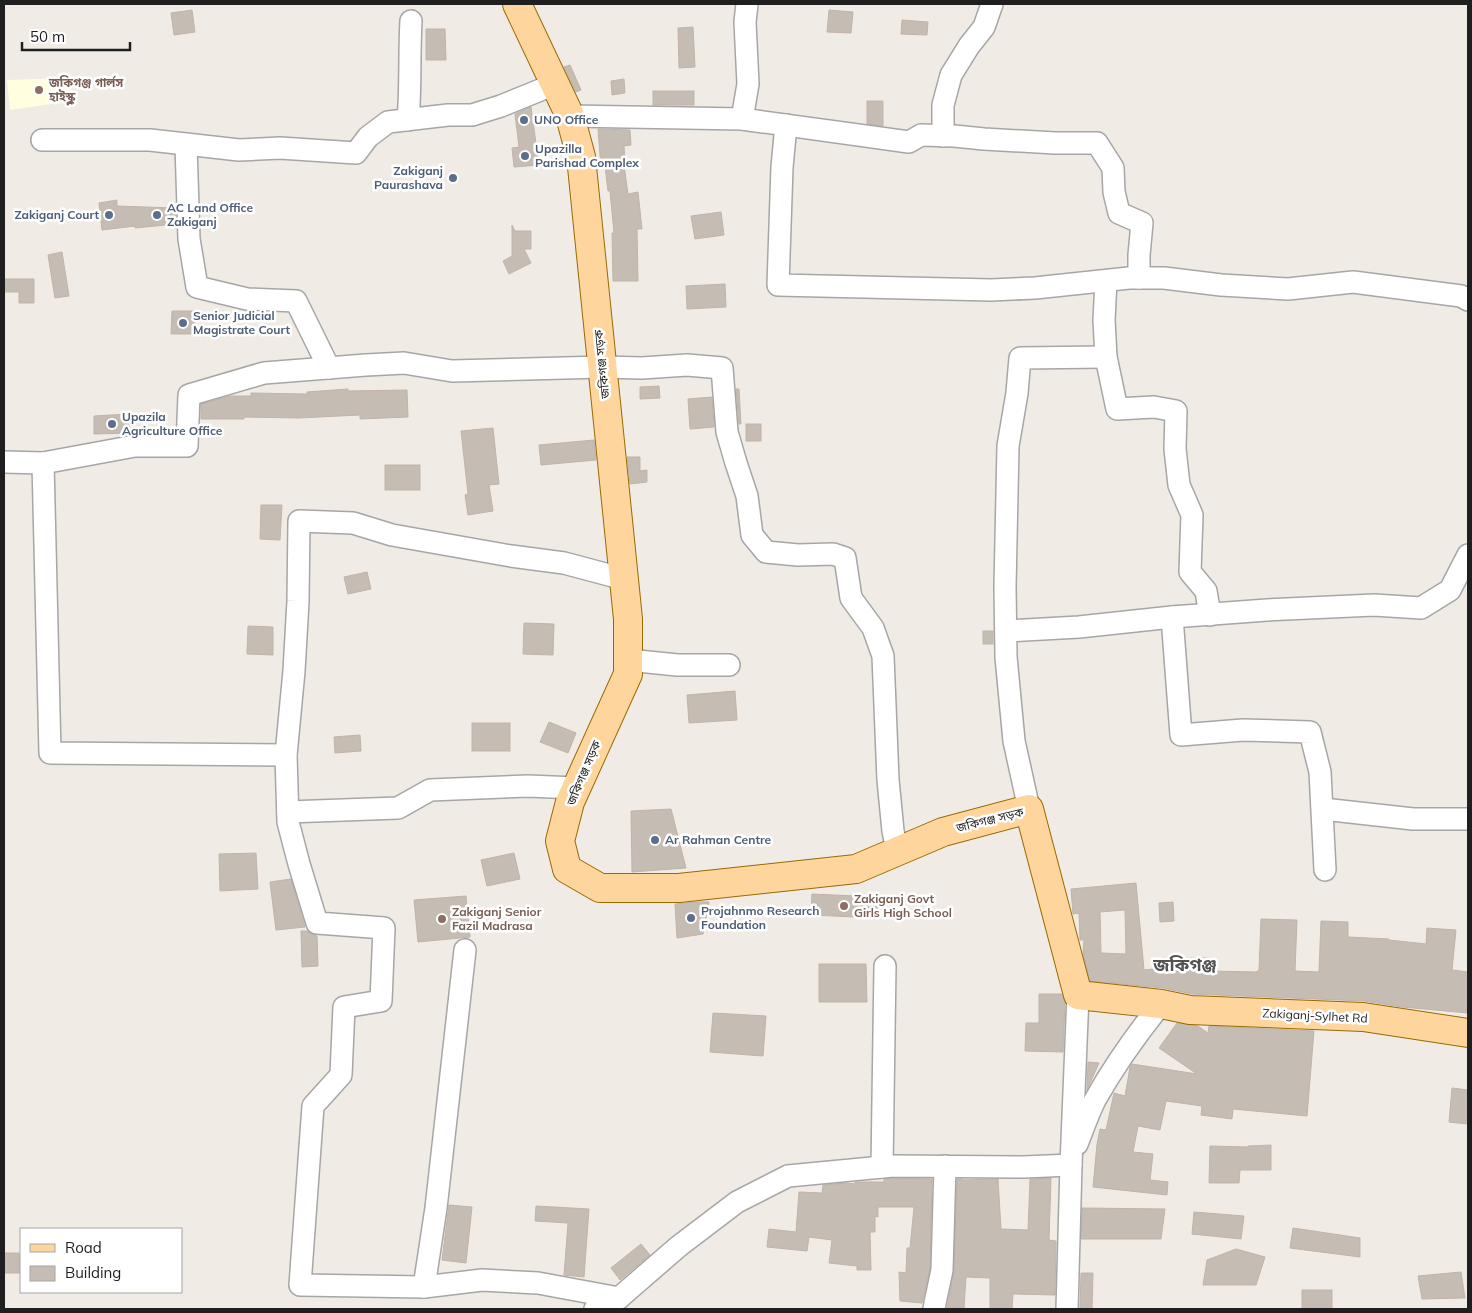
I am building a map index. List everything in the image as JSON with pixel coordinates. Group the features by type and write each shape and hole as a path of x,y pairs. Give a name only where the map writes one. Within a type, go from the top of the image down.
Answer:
{"main road":[{"name":"জকিগঞ্জ সড়ক","path":"517,4 570,116 581,157 628,619 628,674 570,802 560,841 568,869 600,888 679,888 856,869 943,832 1029,809 1078,994"},
{"path":"1078,994 1161,1004"},
{"name":"Zakiganj-Sylhet Rd","path":"1161,1004 1190,1010 1364,1017 1468,1033"}],"street":[{"path":"742,119 748,84 747,4"},
{"path":"942,136 943,105 952,75 969,46 984,27 992,4"},
{"path":"408,120 411,21"},
{"path":"42,140 150,140 239,150 280,148 356,153 368,137 388,122 472,114 518,100 555,84"},
{"path":"570,116 742,119 909,142 921,135 1097,143 1113,168 1114,192 1119,213 1142,223 1138,255 1139,278"},
{"path":"786,125 782,168 778,285 991,290 1139,278 1164,278 1221,285 1288,289 1353,282 1462,296 1468,300"},
{"path":"186,145 189,239 197,287 247,299 296,301 329,368"},
{"path":"1106,281 1104,320 1106,357 1117,409 1154,407 1176,411 1175,449 1178,485 1192,515 1190,572 1206,590 1210,615"},
{"path":"1029,809 1014,741 1006,657 1008,446 1017,393 1020,358 1106,357"},
{"path":"4,462 43,463 135,446 187,446 189,395 264,372 404,364 452,371 602,367 642,368 686,365 722,368 727,432 747,496 752,535 766,552 833,554 845,558 851,598 873,628 883,656 888,780 897,851"},
{"path":"43,463 50,753 286,755"},
{"path":"618,1298 538,1284 482,1280 424,1287 300,1285 313,1106 341,1075 344,1007 382,1001 384,928 317,923 288,822 286,755 298,601 299,521 352,523 392,536 564,563 624,579"},
{"path":"1006,631 1079,627 1172,617 1267,610 1374,605 1421,608 1450,590 1468,555"},
{"path":"1172,617 1181,735 1243,730 1310,732 1320,772 1325,870"},
{"path":"628,660 677,665 729,665"},
{"path":"288,812 398,808 430,790 528,786 576,788"},
{"path":"1323,809 1414,819 1468,819"},
{"path":"424,1287 436,1208 465,950"},
{"path":"882,1166 884,966"},
{"path":"1067,1309 1070,1165 1078,994"},
{"path":"1070,1165 1094,1102 1136,1036 1161,1004"},
{"path":"596,1309 618,1298 679,1246 737,1202 788,1176 882,1166 1024,1168 1070,1165"},
{"path":"934,1309 942,1270 945,1166"}],"shaded area":[{"name":"জকিগঞ্জ গার্লস হাইস্কুল","path":"68,78 71,101 10,110 7,80"}],"building":[{"path":"192,10 195,32 174,35 171,13"},
{"path":"829,10 853,12 851,33 827,32"},
{"path":"902,20 928,22 927,35 901,34"},
{"path":"693,27 695,67 679,68 678,28"},
{"path":"426,29 445,29 446,60 426,60"},
{"path":"570,65 581,90 576,92 564,67"},
{"path":"624,79 625,93 612,95 611,81"},
{"path":"653,91 694,91 694,105 653,105"},
{"path":"867,101 883,101 883,126 867,124"},
{"path":"531,107 539,165 514,167 512,148 519,147 515,114"},
{"path":"598,129 630,130 631,145 624,146 624,165 628,194 638,192 642,229 637,229 638,281 613,281 612,233 614,233 610,191 608,191 605,166 601,167"},
{"path":"117,200 117,206 175,208 176,224 102,230 99,203"},
{"path":"721,212 724,235 695,239 691,216"},
{"path":"512,225 515,231 531,231 531,249 524,249 531,263 509,274 503,261 512,256"},
{"path":"62,252 69,296 55,298 48,255"},
{"path":"4,279 34,279 34,303 19,303 19,292 4,292"},
{"path":"725,284 726,307 687,309 686,286"},
{"name":"Senior Judicial Magistrate Court","path":"172,311 195,311 195,334 171,334"},
{"path":"659,386 660,398 640,399 640,387"},
{"path":"348,389 348,391 407,390 408,417 360,419 360,415 201,419 201,404 230,396 251,396 251,393 307,394 307,392"},
{"path":"736,389 739,389 741,424 739,424"},
{"path":"712,397 714,427 690,429 688,399"},
{"name":"Upazila Agriculture Office","path":"129,414 130,433 94,434 94,416"},
{"path":"746,424 761,424 761,441 746,441"},
{"path":"493,428 499,484 489,485 493,511 468,515 465,495 468,494 461,431"},
{"path":"594,440 596,460 541,465 539,445"},
{"path":"627,457 640,457 640,471 647,470 647,482 630,484"},
{"path":"385,465 420,465 420,490 385,490"},
{"path":"261,505 282,505 280,540 260,539"},
{"path":"367,572 371,589 348,594 344,577"},
{"path":"524,623 554,624 553,655 523,654"},
{"path":"248,626 273,627 273,655 247,654"},
{"path":"983,631 993,631 993,644 983,644"},
{"path":"735,691 737,720 689,723 687,695"},
{"path":"549,722 576,733 568,753 540,742"},
{"path":"472,723 510,723 510,751 472,751"},
{"path":"360,735 361,751 335,753 334,737"},
{"name":"Ar Rahman Centre","path":"671,809 686,868 632,872 631,811"},
{"path":"256,853 258,889 220,891 219,854"},
{"path":"514,853 520,879 487,886 481,860"},
{"path":"291,879 305,927 276,930 270,882"},
{"path":"1136,883 1144,970 1163,968 1162,958 1209,958 1209,971 1257,972 1259,971 1261,919 1297,920 1295,971 1319,972 1321,921 1348,922 1348,937 1389,939 1426,944 1427,928 1456,930 1452,970 1468,972 1468,1013 1402,1007 1364,1001 1192,994 1163,988 1090,981 1083,954 1084,940 1080,940 1079,913 1073,914 1071,889","holes":["1125,910 1126,954 1101,953 1100,912"]},
{"name":"Zakiganj Govt Girls High School","path":"812,894 878,897 877,918 811,915"},
{"name":"Zakiganj Senior Fazil Madrasa","path":"466,896 470,937 418,942 414,900"},
{"name":"Projahnmo Research Foundation","path":"709,902 703,934 677,938 675,904"},
{"path":"1173,902 1174,921 1160,922 1159,903"},
{"path":"301,931 308,931 317,936 318,966 302,967"},
{"path":"819,964 866,964 867,1002 819,1002"},
{"path":"1039,994 1062,994 1065,1003 1063,1052 1025,1051 1026,1023 1039,1023"},
{"path":"713,1013 766,1016 763,1056 710,1052"},
{"path":"1177,1023 1198,1026 1208,1033 1209,1026 1314,1031 1307,1116 1233,1109 1232,1119 1201,1115 1202,1106 1166,1101 1160,1130 1138,1126 1133,1152 1153,1154 1150,1180 1168,1182 1167,1195 1093,1187 1100,1129 1106,1130 1114,1093 1125,1096 1132,1064 1197,1074 1159,1048"},
{"path":"1088,1062 1099,1063 1087,1090"},
{"path":"1452,1088 1468,1090 1468,1124 1449,1122"},
{"path":"1271,1145 1271,1170 1240,1170 1239,1183 1209,1183 1210,1146 1248,1147"},
{"path":"1051,1178 1049,1240 1056,1241 1055,1295 1013,1294 1012,1309 990,1309 990,1278 966,1277 964,1308 947,1308 954,1271 957,1179 998,1179 1001,1229 1028,1230 1030,1179"},
{"path":"884,1179 932,1179 930,1269 922,1303 900,1301 899,1272 906,1273 907,1248 910,1248 914,1207 878,1207 878,1217 875,1216 875,1232 870,1232 871,1270 857,1270 857,1266 829,1263 832,1240 809,1237 807,1251 767,1247 769,1229 796,1232 799,1192 822,1193 823,1185 884,1182"},
{"path":"449,1205 472,1207 466,1263 442,1260"},
{"path":"536,1206 589,1209 584,1277 564,1275 568,1223 535,1221"},
{"path":"1082,1208 1165,1209 1161,1239 1081,1239"},
{"path":"1194,1212 1244,1216 1241,1239 1192,1234"},
{"path":"1293,1228 1360,1238 1360,1257 1290,1248"},
{"path":"641,1244 650,1255 620,1280 611,1268"},
{"path":"1236,1249 1265,1257 1256,1285 1203,1285 1207,1260"},
{"path":"4,1253 19,1253 20,1273 4,1273"},
{"path":"1461,1272 1465,1298 1422,1299 1418,1276"},
{"path":"1081,1273 1093,1273 1092,1309 1080,1309"},
{"path":"1302,1290 1332,1290 1332,1309 1302,1309"}],"place":[{"name":"জকিগঞ্জ গার্লস হাইস্কুল","path":"39,90"},
{"name":"UNO Office","path":"524,120"},
{"name":"Upazilla Parishad Complex","path":"525,156"},
{"name":"Zakiganj Paurashava","path":"453,178"},
{"name":"Zakiganj Court","path":"109,215"},
{"name":"AC Land Office Zakiganj","path":"157,215"},
{"name":"Senior Judicial Magistrate Court","path":"183,323"},
{"name":"Upazila Agriculture Office","path":"112,424"},
{"name":"Ar Rahman Centre","path":"655,840"},
{"name":"Zakiganj Govt Girls High School","path":"844,906"},
{"name":"Projahnmo Research Foundation","path":"691,918"},
{"name":"Zakiganj Senior Fazil Madrasa","path":"442,919"}],"district":[{"name":"জকিগঞ্জ","path":"1185,965"}]}
